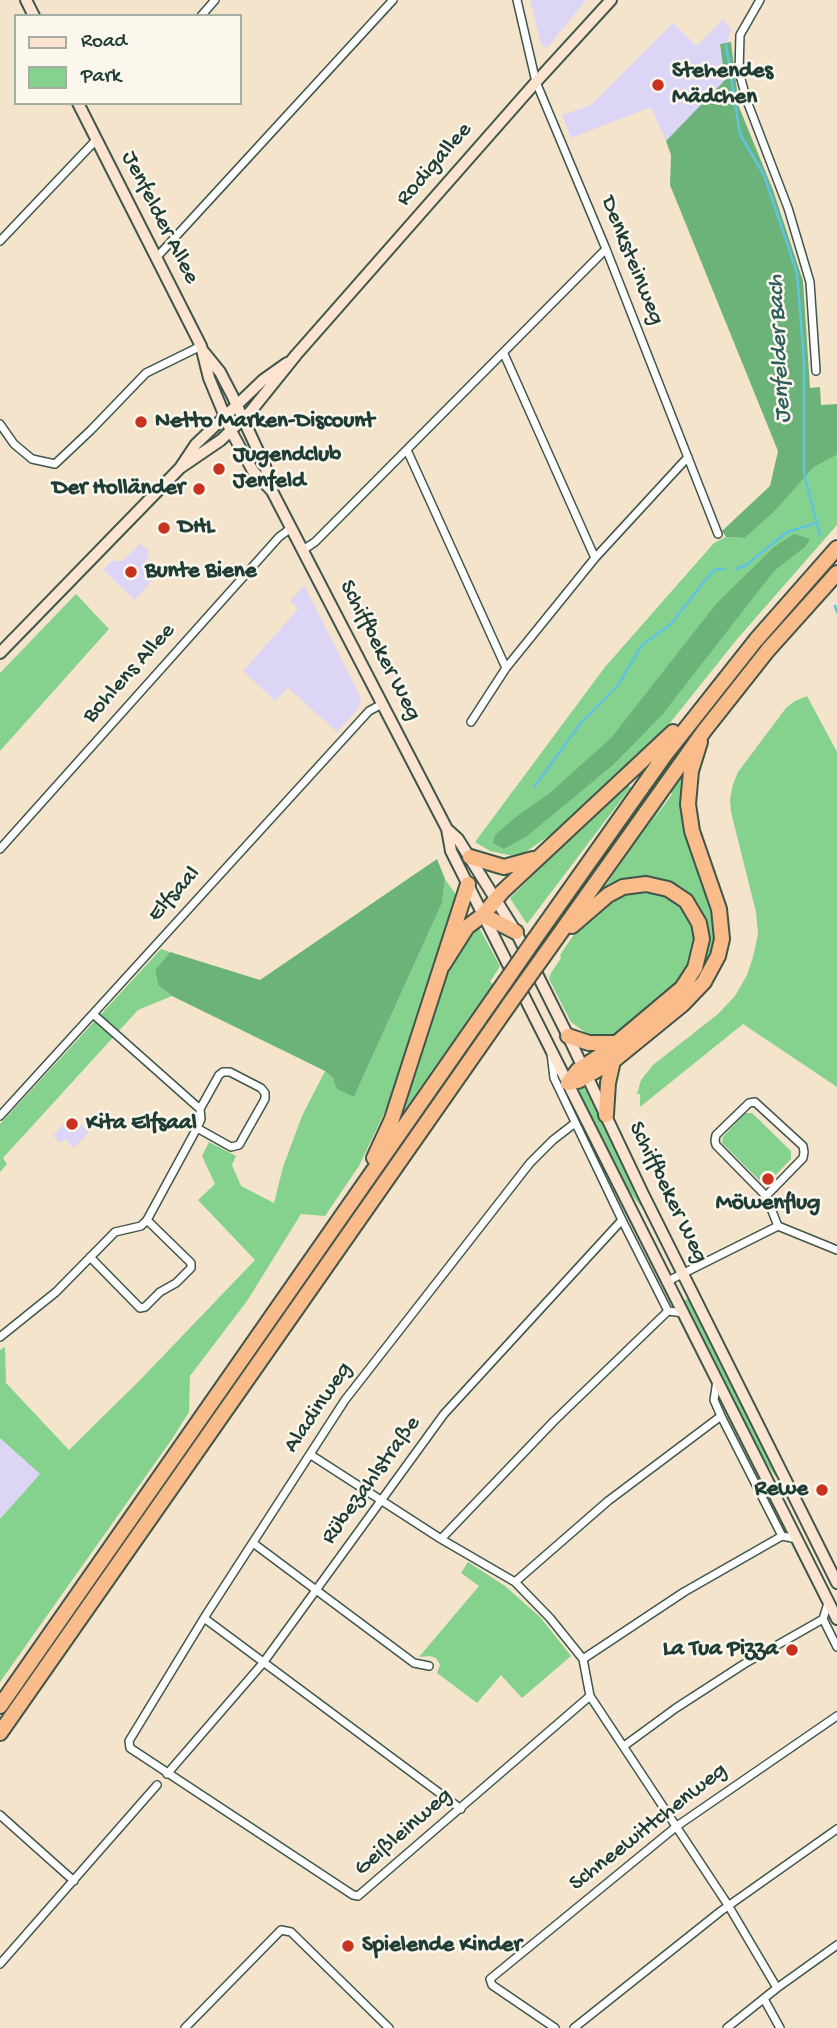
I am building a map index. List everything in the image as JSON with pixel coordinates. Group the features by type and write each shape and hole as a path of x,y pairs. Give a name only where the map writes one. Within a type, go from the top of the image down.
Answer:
{"highway":[{"path":"0,1706 665,755 756,640 837,548"},
{"path":"0,1733 545,953 704,731 776,640 837,573"},
{"path":"443,965 467,927 483,915 496,898 635,770 714,692"},
{"path":"568,1083 573,1074 613,1060 683,1003 704,982 718,956 722,939 719,909 692,831 688,804 691,771 704,731"},
{"path":"470,858 504,867 524,864 544,853"},
{"path":"359,1191 393,1119 468,884"},
{"path":"545,953 590,908 623,887 646,884 660,886 680,895 699,923 702,939 695,968 673,997 585,1071"},
{"path":"483,915 516,932"},
{"path":"568,1036 589,1043 616,1043"},
{"path":"606,1115 606,1096 613,1060"}],"main road":[{"name":"Rodigallee","path":"180,468 214,446 231,431 279,379 293,359 611,0"},
{"name":"Jenfelder Allee","path":"79,105 202,349 220,372 237,406"},
{"name":"Jenfelder Allee","path":"202,349 209,378 225,417"},
{"name":"Rodigallee","path":"0,653 180,468 196,444 273,371 293,359"},
{"name":"Schiffbeker Weg","path":"237,406 265,466 273,493 447,829 451,851 797,1539 833,1601 837,1619"},
{"name":"Schiffbeker Weg","path":"225,417 253,471 273,493"},
{"name":"Schiffbeker Weg","path":"447,829 458,839 516,932 837,1583"},
{"path":"767,1480 788,1486"}],"street":[{"path":"203,14 215,0"},
{"path":"156,258 393,0"},
{"name":"Denksteinweg","path":"517,0 536,82 606,249 718,534"},
{"path":"760,0 740,35 739,72 747,101 788,208 810,282 816,372"},
{"path":"0,241 96,140"},
{"path":"303,550 315,542 606,249"},
{"path":"0,424 14,443 32,459 55,464 146,373 202,349"},
{"path":"504,354 595,558"},
{"path":"407,450 506,668"},
{"path":"471,722 506,668 595,558 688,457"},
{"name":"Bohlens Allee","path":"0,849 279,537 291,528"},
{"name":"Elfsaal","path":"0,1116 364,717 382,704"},
{"path":"93,1014 200,1109"},
{"name":"Schiffbeker Weg","path":"551,1049 554,1078 668,1311"},
{"path":"0,1337 56,1292 115,1232 141,1226 147,1220 197,1128 201,1119 200,1109 219,1075 230,1072 261,1088 265,1093 265,1099 239,1145 230,1147 197,1128"},
{"path":"766,1196 803,1157 804,1152 803,1146 755,1102 749,1103 716,1135 716,1145 766,1196 778,1226 837,1250"},
{"name":"Aladinweg","path":"129,1741 204,1618 345,1400 530,1163 575,1123"},
{"path":"90,1257 140,1308 145,1307 191,1268 191,1263 147,1220"},
{"name":"Rübezahlstraße","path":"167,1774 263,1663 457,1398 622,1220"},
{"path":"668,1281 778,1226"},
{"path":"441,1538 554,1420 668,1311 684,1313"},
{"name":"Schiffbeker Weg","path":"717,1380 714,1400 782,1536"},
{"path":"515,1582 608,1502 721,1416"},
{"path":"311,1455 515,1582 550,1618 583,1659 590,1696 728,1905 776,1988"},
{"path":"583,1659 684,1592 782,1536 797,1539"},
{"path":"253,1543 414,1663 429,1666"},
{"path":"624,1746 744,1664 823,1619 833,1601"},
{"path":"204,1618 461,1809"},
{"path":"823,1619 837,1647"},
{"name":"Geißleinweg","path":"129,1741 130,1748 167,1774 358,1896 590,1696"},
{"name":"Schneewittchenweg","path":"555,2028 492,1985 490,1979 677,1826 837,1716"},
{"path":"0,1964 157,1785"},
{"path":"0,1815 74,1881"},
{"path":"574,2028 728,1905 837,1829"},
{"path":"185,2028 281,1930 291,1933 389,2028"},
{"path":"727,2028 776,1988 837,1945"},
{"path":"764,1999 779,2028"}],"shaded area":[{"path":"530,0 586,0 547,48 541,44"},
{"path":"723,19 731,30 727,43 720,44 726,80 666,141 651,107 571,138 562,115 591,105 673,23 697,46"},
{"name":"Bunte Biene","path":"141,543 149,552 149,557 143,559 158,574 135,600 103,570 112,561 122,561"},
{"path":"304,585 361,698 359,708 337,732 288,688 275,701 243,671 298,609 290,601"},
{"name":"Kita Elfsaal","path":"71,1116 89,1132 74,1148 65,1139 61,1143 53,1136"},
{"path":"0,1438 40,1474 0,1519"}],"green space":[{"path":"731,42 739,107 773,190 803,281 810,388 820,387 821,405 837,404 837,455 814,467 775,511 745,538 726,537 722,531 770,486 778,451 670,185 671,155 666,141 725,80 720,44"},
{"path":"837,455 837,525 738,638 654,743 565,825 518,857 490,851 475,842 605,667 714,543 726,537 745,538 775,511 814,467"},
{"path":"794,534 810,539 805,547 774,571 662,715 613,765 527,836 504,849 493,843 495,835 551,792 611,738 716,604 774,547"},
{"path":"76,594 109,629 0,751 0,673"},
{"path":"807,696 837,752 837,1087 743,1024 640,1107 640,1094 637,1094 641,1080 653,1065 718,1014 735,996 747,975 758,934 756,912 731,812 733,784 738,772 786,708"},
{"path":"686,770 713,904 716,945 700,979 672,1003 704,946 673,887 599,895 669,793 653,821 672,794 670,792"},
{"path":"625,785 631,787 527,924 510,898"},
{"path":"437,859 445,879 442,903 354,1097 337,1089 333,1078 325,1071 172,996 158,985 155,970 170,952 260,980"},
{"path":"445,879 459,899 397,1086 359,1166 325,1216 301,1214 247,1301 190,1376 189,1412 172,1439 0,1682 0,1519 40,1474 0,1438 0,1350 5,1347 6,1383 69,1450 255,1260 198,1200 215,1184 202,1156 209,1142 236,1156 232,1165 241,1186 274,1203 283,1167 302,1116 325,1071 354,1097 442,903"},
{"path":"642,889 668,895 687,912 695,932 695,944 688,968 675,987 613,1038 590,1039 589,1035 571,1022 549,979 551,973 577,930 618,896"},
{"path":"478,926 500,966 490,982 493,984 394,1125 443,977 465,935"},
{"path":"161,949 170,952 155,970 158,985 172,996 138,1010 3,1158 7,1164 0,1172 0,1124"},
{"path":"585,1088 644,1210 627,1189 580,1096 580,1089"},
{"path":"745,1113 752,1113 791,1151 791,1159 768,1183 760,1181 722,1143 723,1137"},
{"path":"688,1299 779,1478 758,1452 683,1301"},
{"path":"468,1562 505,1586 540,1617 571,1656 522,1698 501,1675 477,1703 437,1673 440,1665 436,1658 419,1657 479,1586 461,1573"}],"waterway":[{"name":"Jenfelder Bach","path":"726,45 740,134 764,175 797,273 804,360 804,474 820,535"},
{"path":"736,569 746,565 787,532 816,523"},
{"path":"535,786 580,724 618,685 642,645 671,624 716,569 725,569"},
{"name":"Jenfelder Bach","path":"835,606 837,612"}],"place":[{"name":"Stehendes Mädchen","path":"658,85"},
{"name":"Netto Marken-Discount","path":"141,422"},
{"name":"Jugendclub Jenfeld","path":"219,469"},
{"name":"Der Holländer","path":"199,489"},
{"name":"DHL","path":"164,528"},
{"name":"Bunte Biene","path":"131,572"},
{"name":"Kita Elfsaal","path":"72,1124"},
{"name":"Möwenflug","path":"768,1179"},
{"name":"Rewe","path":"822,1490"},
{"name":"La Tua Pizza","path":"792,1650"},
{"name":"Spielende Kinder","path":"348,1946"}]}
